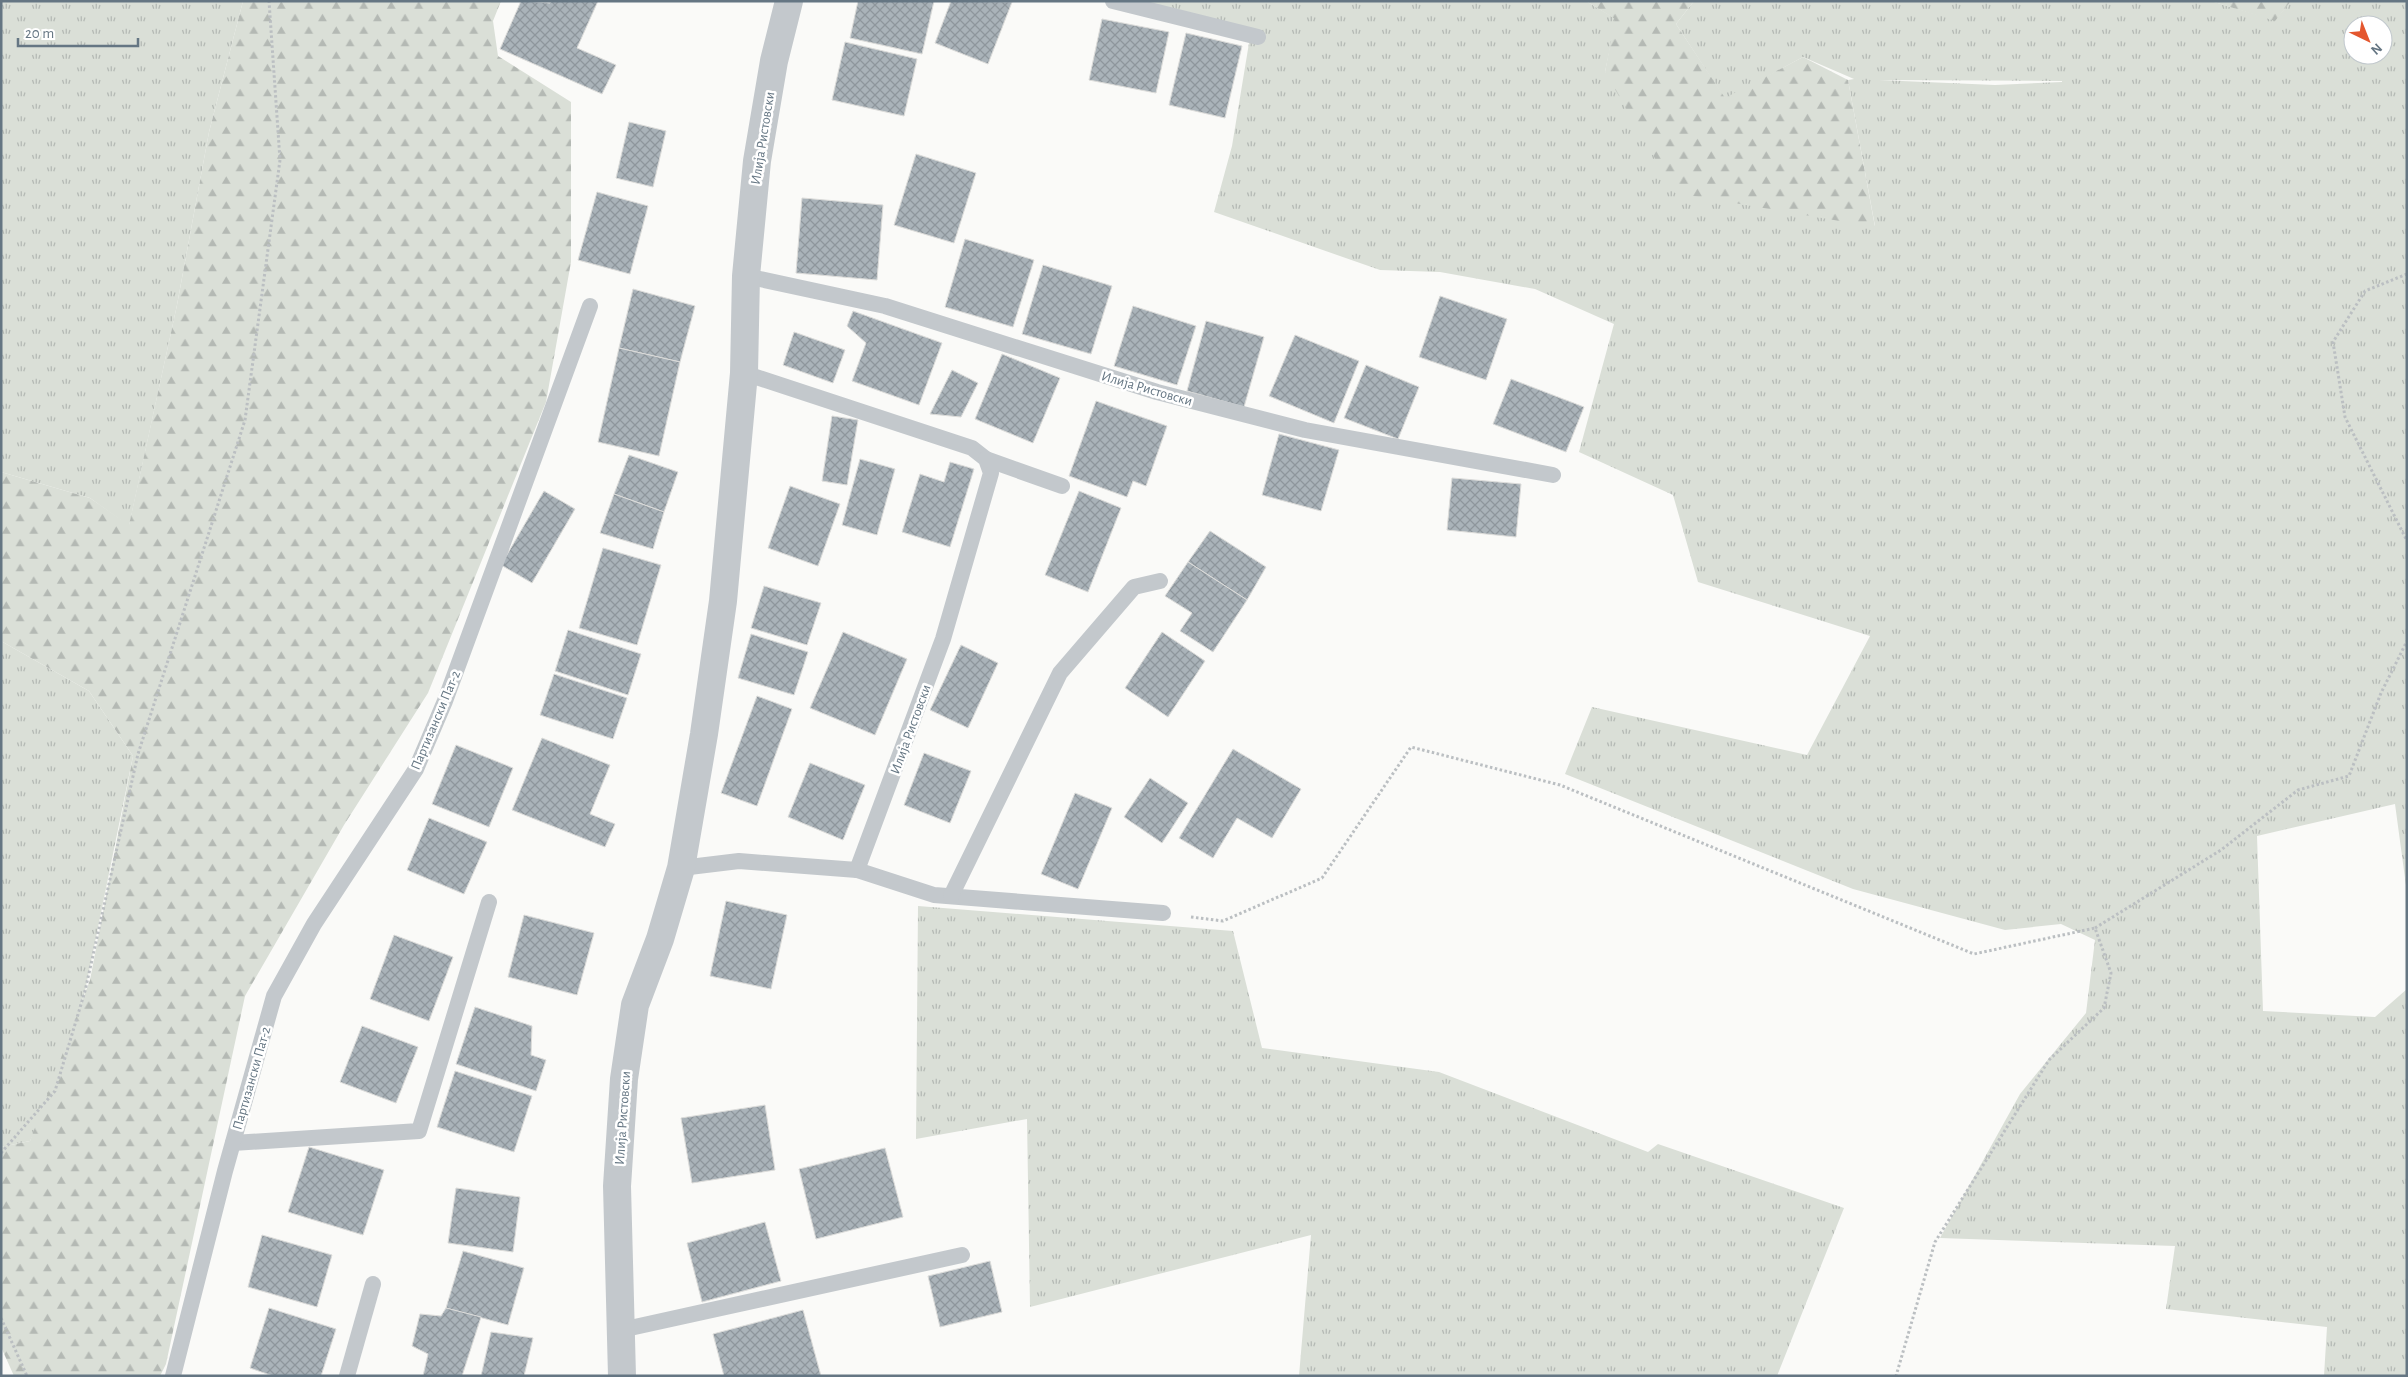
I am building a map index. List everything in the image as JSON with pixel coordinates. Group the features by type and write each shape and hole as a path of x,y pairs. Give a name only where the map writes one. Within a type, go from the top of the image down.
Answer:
{"street":[{"name":"Илија Ристовски","path":"622,1376 617,1186 624,1079 635,1005 660,939 681,868 704,734 722,601 744,373 746,276 757,161 774,61 789,1"}],"lane":[{"path":"1113,1 1258,37"},
{"name":"Илија Ристовски","path":"746,276 885,306 1156,392 1305,430 1553,475"},
{"name":"Партизански Пат-2","path":"173,1376 233,1143 274,996 314,924 416,769 445,701 590,306"},
{"path":"744,373 972,448 986,459 1062,486"},
{"name":"Илија Ристовски","path":"857,870 943,639 991,473 986,459"},
{"path":"950,896 1060,674 1134,587 1160,580"},
{"path":"681,868 739,861 857,870 934,895 1163,914"},
{"name":"Партизански Пат-2","path":"233,1143 419,1131 489,902"},
{"path":"621,1330 962,1255"},
{"path":"347,1376 373,1284"}],"path":[{"path":"1,1153 54,1091 85,991 138,754 245,420 280,160 269,1"},
{"path":"2407,274 2365,290 2333,342 2345,417 2407,541"},
{"path":"1163,914 1223,921 1322,878 1411,747 1560,785 1974,954 2094,928 2220,850 2298,790 2349,776 2381,693 2407,641"},
{"path":"1896,1376 1935,1242 2049,1060 2104,1008 2111,973 2094,928"},
{"path":"1,1318 26,1376"}],"green space":[{"path":"1,1 243,1 209,132 177,305 129,526 90,498 1,472"},
{"path":"243,1 501,1 493,21 498,56 571,102 571,262 546,402 428,693 344,825 245,996 166,1364 160,1376 14,1376 1,1347 1,1147 30,1141 90,980 133,756 89,691 1,641 1,472 90,498 129,525 177,305 209,132"},
{"path":"1111,1 1586,1 1616,19 1605,72 1875,226 1848,80 1854,79 1803,57 1725,99 1676,24 1694,1 2211,1 2275,20 2291,1 2407,1 2407,893 2395,804 2257,836 2263,1011 2375,1017 2407,989 2407,1376 2324,1376 2327,1327 2166,1309 2175,1246 1940,1238 2020,1094 2086,1013 2095,940 2061,924 2005,930 1853,889 1565,774 1592,707 1807,755 1870,636 1698,582 1673,495 1579,452 1614,324 1535,289 1440,272 1380,270 1214,212 1232,146 1250,37","holes":["1879,80 2062,81 1995,85"]},
{"path":"1586,1 1694,1 1676,24 1725,98 1803,57 1848,80 1875,227 1675,193 1605,72 1615,19"},
{"path":"2211,1 2291,1 2275,21"},
{"path":"1,641 89,691 133,756 85,991 55,1091 30,1141 1,1147"},
{"path":"918,906 1233,931 1262,1048 1439,1072 1648,1152 1658,1144 1844,1208 1777,1376 1299,1376 1311,1235 1030,1307 1027,1119 916,1139"}],"building":[{"path":"521,1 550,3 551,1 598,1 577,48 616,65 602,94 500,49"},
{"path":"858,1 934,1 922,54 850,38"},
{"path":"951,1 1012,2 988,64 935,43"},
{"path":"1102,19 1169,32 1156,93 1089,80"},
{"path":"1186,33 1242,46 1225,118 1169,105"},
{"path":"845,42 917,59 904,116 832,100"},
{"path":"629,122 666,131 653,187 616,178"},
{"path":"916,154 976,173 954,243 894,225"},
{"path":"597,192 648,206 630,274 578,260"},
{"path":"802,198 883,205 877,280 796,273"},
{"path":"965,239 1034,260 1013,327 945,307"},
{"path":"1043,265 1112,286 1091,354 1022,334"},
{"path":"633,289 695,306 680,362 619,348"},
{"path":"1440,296 1507,319 1486,380 1419,357"},
{"path":"1133,306 1196,326 1177,385 1114,366"},
{"path":"853,311 942,343 919,405 852,381 866,343 847,326"},
{"path":"1206,321 1264,337 1244,407 1187,391"},
{"path":"794,332 845,350 833,383 783,365"},
{"path":"1295,335 1359,361 1334,423 1269,396"},
{"path":"619,348 680,362 659,456 598,442"},
{"path":"1002,354 1060,378 1033,443 975,419"},
{"path":"1366,365 1419,387 1398,439 1344,418"},
{"path":"952,370 978,383 961,417 930,414"},
{"path":"1511,379 1584,407 1566,452 1493,424"},
{"path":"1096,401 1167,426 1146,486 1133,481 1127,497 1069,476"},
{"path":"832,416 858,420 847,485 822,481"},
{"path":"1279,434 1339,450 1321,511 1262,495"},
{"path":"629,455 678,472 664,512 614,494"},
{"path":"860,459 895,469 877,535 842,525"},
{"path":"950,462 974,469 950,547 902,532 920,474 944,482"},
{"path":"1452,478 1521,484 1516,537 1447,530"},
{"path":"790,486 840,504 818,566 768,548"},
{"path":"544,491 575,509 532,583 501,565"},
{"path":"1079,491 1121,508 1088,592 1045,575"},
{"path":"614,494 664,512 653,549 600,533"},
{"path":"1210,531 1266,567 1247,600 1188,562"},
{"path":"603,548 661,565 637,645 579,628"},
{"path":"1188,562 1247,600 1213,652 1180,631 1192,613 1165,596"},
{"path":"764,586 821,603 807,645 751,628"},
{"path":"568,630 641,654 628,695 555,671"},
{"path":"843,632 907,659 875,735 810,708"},
{"path":"1162,632 1205,661 1168,717 1125,688"},
{"path":"751,634 808,652 794,695 738,678"},
{"path":"961,645 998,663 968,728 930,710"},
{"path":"554,674 627,698 613,739 540,715"},
{"path":"757,696 792,709 757,806 721,793"},
{"path":"542,738 610,765 590,814 615,824 605,847 512,810"},
{"path":"456,745 513,768 489,827 432,804"},
{"path":"1233,749 1301,789 1272,838 1237,818 1213,858 1179,838"},
{"path":"924,753 971,771 950,823 904,805"},
{"path":"810,763 865,785 843,840 788,817"},
{"path":"1150,778 1188,803 1162,843 1124,817"},
{"path":"1075,793 1112,808 1078,889 1041,874"},
{"path":"429,818 487,842 464,894 407,870"},
{"path":"726,901 787,915 771,989 710,976"},
{"path":"524,915 594,933 577,995 508,977"},
{"path":"394,935 453,957 429,1021 370,999"},
{"path":"475,1007 532,1026 531,1055 546,1060 536,1091 456,1064"},
{"path":"362,1026 418,1047 396,1103 340,1082"},
{"path":"455,1071 532,1096 514,1152 437,1127"},
{"path":"765,1105 775,1170 692,1183 681,1118"},
{"path":"309,1147 384,1170 363,1235 288,1212"},
{"path":"885,1148 903,1217 816,1239 799,1169"},
{"path":"456,1188 520,1197 513,1252 448,1243"},
{"path":"765,1222 781,1281 702,1302 687,1243"},
{"path":"262,1235 332,1255 317,1307 248,1287"},
{"path":"463,1251 524,1268 508,1325 446,1308"},
{"path":"990,1261 1002,1312 940,1327 928,1276"},
{"path":"269,1308 336,1329 321,1376 273,1376 250,1368"},
{"path":"446,1308 481,1317 462,1376 423,1376 428,1354 412,1346 420,1314 441,1316"},
{"path":"803,1310 821,1376 724,1376 713,1334"},
{"path":"491,1332 533,1338 524,1376 481,1376"}]}
